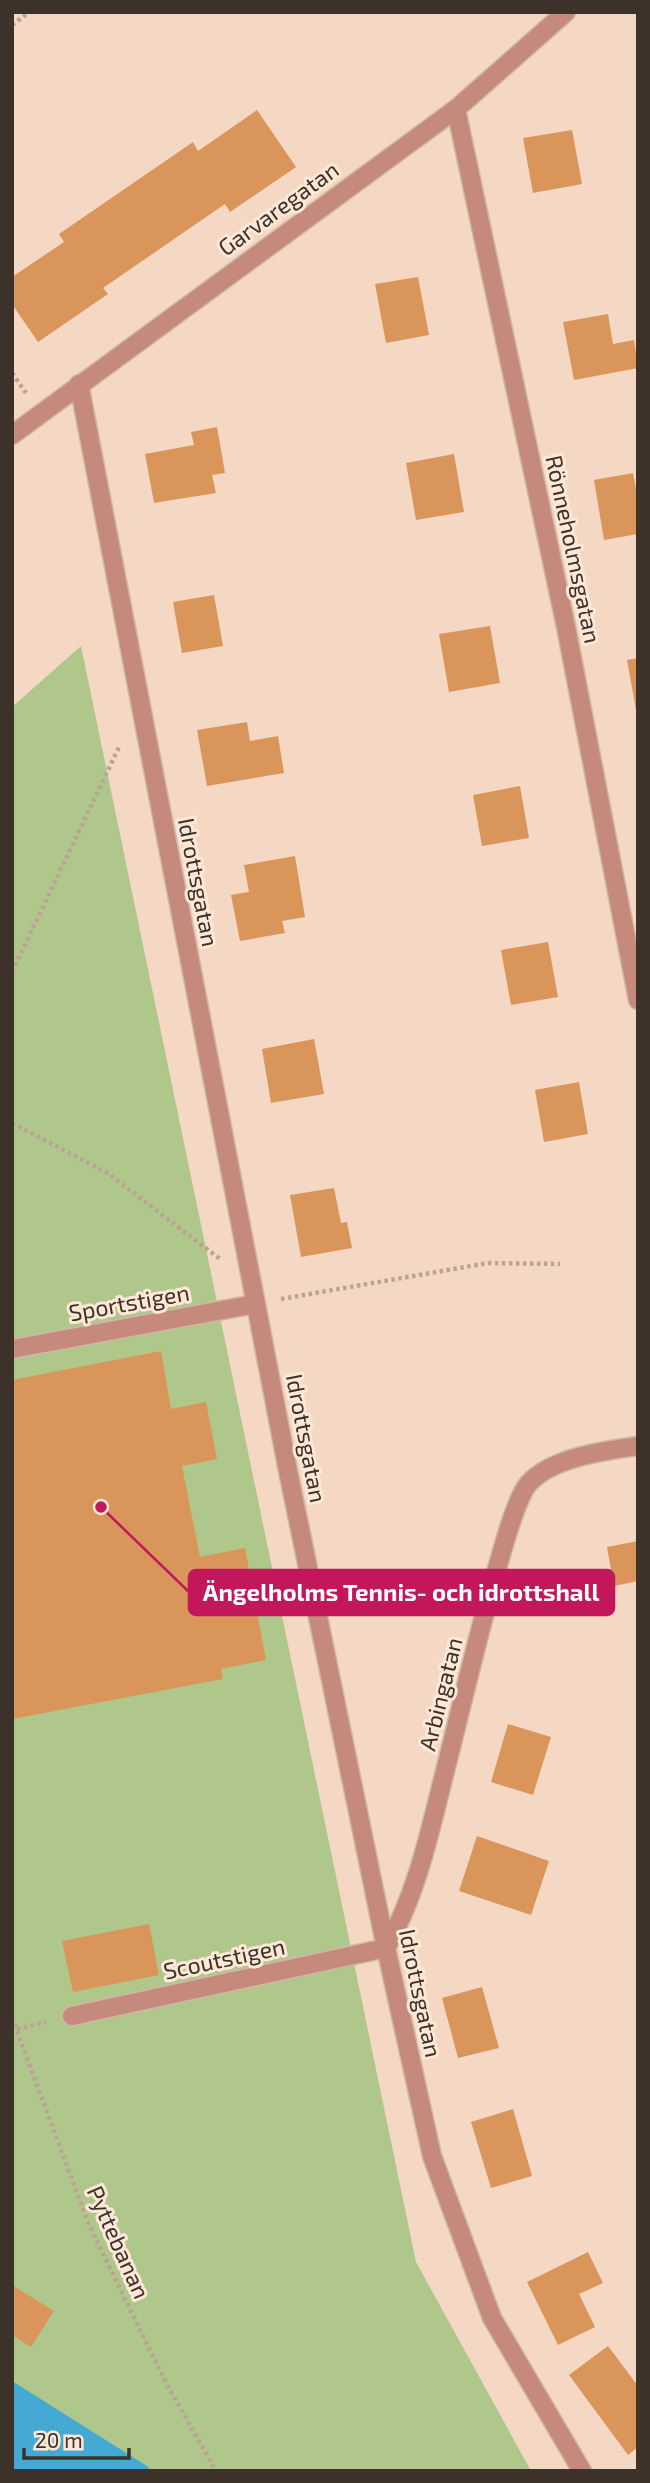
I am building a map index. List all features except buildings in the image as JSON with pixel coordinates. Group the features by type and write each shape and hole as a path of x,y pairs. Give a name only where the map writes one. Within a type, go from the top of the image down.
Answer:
{"street":[{"name":"Garvaregatan","path":"12,435 456,109 566,12"},
{"name":"Rönneholmsgatan","path":"456,109 566,627 638,999"},
{"name":"Idrottsgatan","path":"79,384 255,1304 386,1948 432,2156 498,2329 582,2471"},
{"name":"Sportstigen","path":"12,1349 255,1304"},
{"name":"Arbingatan","path":"386,1948 399,1925 423,1861 495,1577 510,1524 528,1483 560,1462 638,1446"},
{"name":"Scoutstigen","path":"72,2016 386,1948"}],"path":[{"path":"12,25 29,12"},
{"path":"12,972 140,703"},
{"path":"12,1123 109,1174 251,1283"},
{"path":"255,1304 488,1263 560,1264"},
{"name":"Pyttebanan","path":"12,2018 89,2225 165,2381 216,2471"}],"green space":[{"path":"81,646 416,2262 531,2471 138,2471 12,2386 12,707"}],"water":[{"path":"12,2381 147,2466 151,2471 12,2471"}],"place":[{"name":"Ängelholms Tennis- och idrottshall","path":"101,1507"}]}
